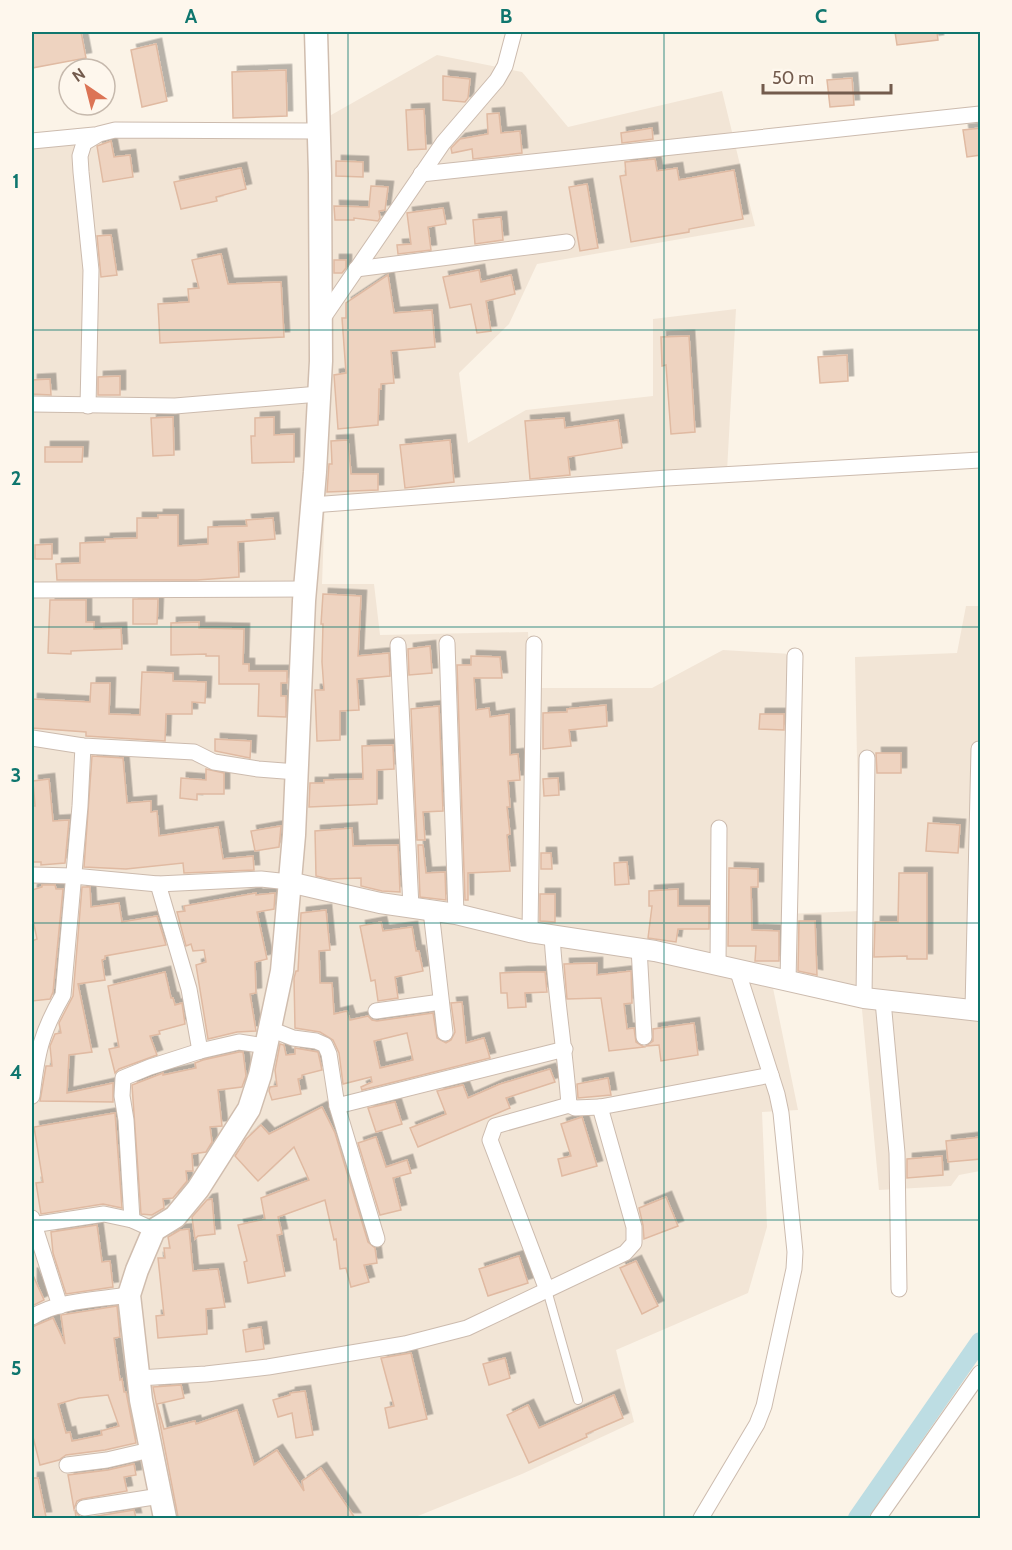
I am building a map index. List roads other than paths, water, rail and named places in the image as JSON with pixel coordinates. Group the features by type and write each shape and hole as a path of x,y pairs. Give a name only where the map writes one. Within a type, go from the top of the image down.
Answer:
{"main road":[{"path":"165,1518 150,1450 138,1378 129,1295 154,1230 175,1217 198,1190 249,1109 268,1037 282,970 290,882 305,589 319,394 316,32"}],"street":[{"path":"320,321 453,129 486,96 497,80 505,66 514,32"},
{"path":"421,174 981,114"},
{"path":"32,141 99,134 115,130 318,131"},
{"path":"88,406 91,270 80,156 84,143 99,134"},
{"path":"356,269 567,242"},
{"path":"32,404 175,406 319,394"},
{"path":"312,505 667,478 981,459"},
{"path":"32,590 305,589"},
{"path":"447,643 456,914"},
{"path":"530,932 534,644"},
{"path":"398,645 411,907"},
{"path":"788,981 795,656"},
{"path":"32,738 83,746 194,752 214,762 297,772"},
{"path":"32,1096 38,1050 49,1019 63,995 80,806 83,746"},
{"path":"32,875 74,876 159,884 261,879 290,882 380,903 456,914 530,932 639,948 874,999 977,1010 979,749"},
{"path":"867,758 874,999 897,1153 899,1289"},
{"path":"701,1518 757,1424 764,1406 794,1269 795,1252 781,1113 771,1075 728,967 719,828"},
{"path":"159,884 189,989 200,1051"},
{"path":"431,911 445,1033"},
{"path":"552,935 554,980 565,1049 569,1104"},
{"path":"639,948 644,1037"},
{"path":"376,1011 441,1002"},
{"path":"132,1220 126,1120 122,1096 123,1078 200,1051 268,1037 293,1038 316,1041 325,1045 329,1054 337,1106 377,1239"},
{"path":"337,1106 565,1049"},
{"path":"569,1104 575,1108 600,1107 771,1075"},
{"path":"547,1290 490,1140 495,1126 569,1104"},
{"path":"138,1378 268,1367 405,1344 466,1328 625,1253 634,1243 634,1227 600,1107"},
{"path":"60,1306 32,1222 104,1214 132,1220 154,1230"},
{"path":"32,1317 44,1310 60,1306 129,1295"},
{"path":"878,1518 981,1373"},
{"path":"67,1465 106,1460 150,1450"},
{"path":"84,1509 160,1496"}],"lane":[{"path":"547,1290 578,1400"}],"waterway":[{"path":"857,1518 980,1341"}]}
